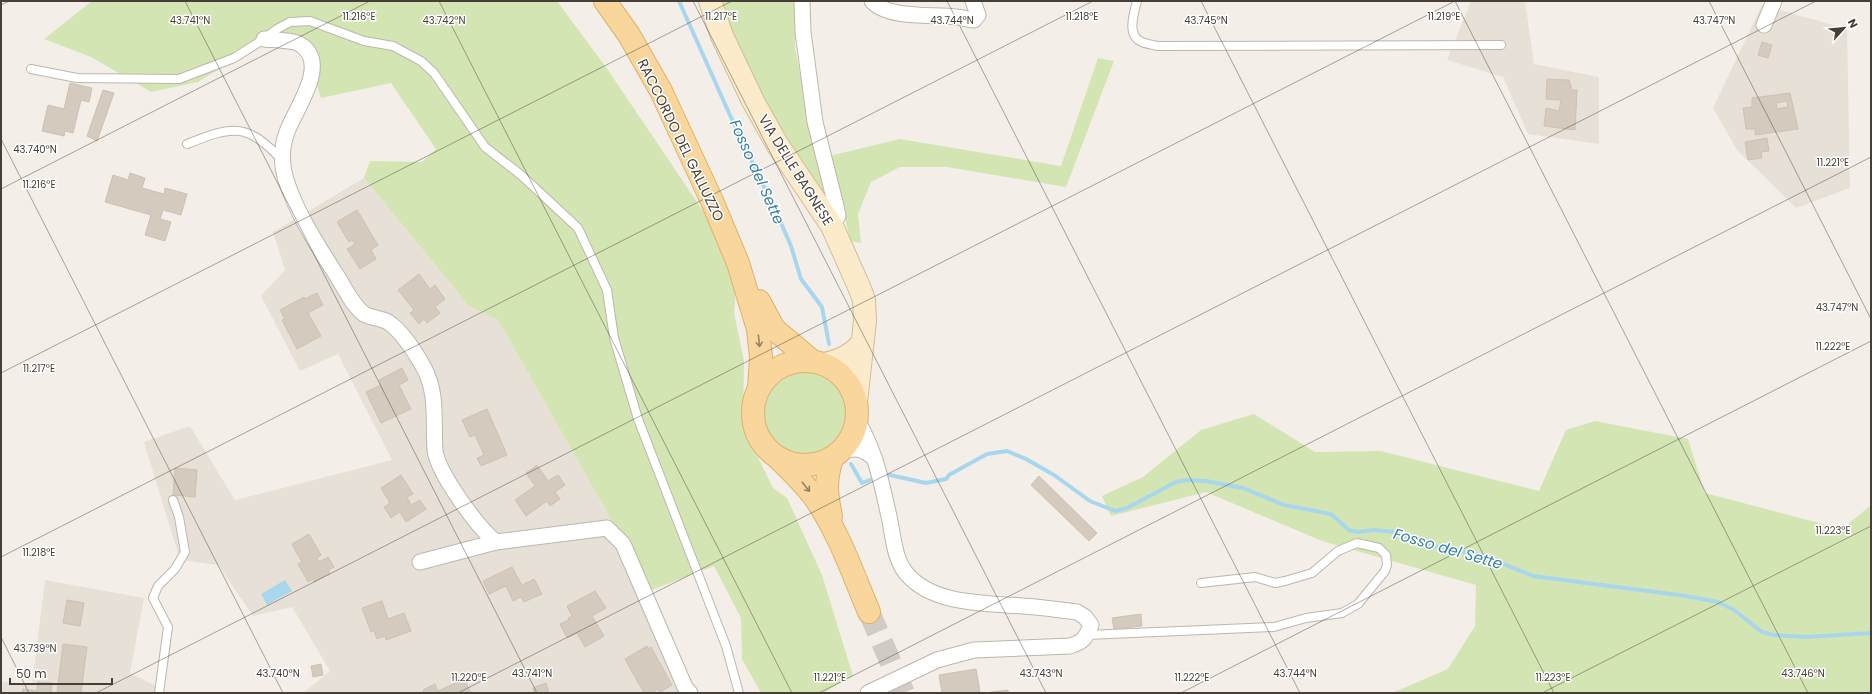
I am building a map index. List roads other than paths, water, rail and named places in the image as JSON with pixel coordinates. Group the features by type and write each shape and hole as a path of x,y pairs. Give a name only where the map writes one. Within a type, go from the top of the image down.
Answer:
{"main road":[{"name":"RACCORDO DEL GALLUZZO","path":"605,1 629,35 661,91 712,201 738,263 774,329 819,362"},
{"name":"VIA DELLE BAGNESE","path":"710,1 722,36 753,101 777,144 832,226 853,270 864,300 865,321 856,411"},
{"name":"RACCORDO DEL GALLUZZO","path":"738,263 758,329 761,357 759,388"},
{"path":"862,343 854,353 848,357 819,362 796,361 774,370 759,388 754,400 753,422 758,438 766,448 799,478 814,497 834,529 869,612"},
{"path":"779,459 789,463 806,466 821,463 836,455 850,440 856,411 848,384 840,375 819,362"},
{"path":"834,529 826,493 827,476 836,455"}],"street":[{"path":"802,1 803,32 815,122 837,211 836,221 832,226"},
{"path":"872,1 875,4 889,10 917,16 958,17 967,20 974,20 978,15 973,1"},
{"path":"1764,25 1774,1"},
{"path":"264,39 300,44 309,51 312,64 311,80 287,132 281,159 286,181 308,229 351,298 365,314 387,322 406,340 424,369 431,388 435,414 435,451 438,464 485,533 496,542"},
{"path":"856,411 878,465 898,559 905,572 916,582 929,590 963,602 1077,612 1085,617 1091,625 1082,642 1070,646 974,650 937,660 868,693"},
{"path":"836,455 853,448 861,448 878,465"},
{"path":"420,562 496,542 607,528 623,544 685,687 690,693"}],"lane":[{"path":"1137,1 1132,20 1134,36 1140,42 1158,46 1501,45"},
{"path":"31,69 77,78 179,79 234,58 290,22 310,21 364,41 393,46 421,61 434,73 485,147 521,175 578,228 607,290 614,338 638,419 726,646 738,693"},
{"path":"187,144 218,131 235,130 253,134 265,143 281,159"},
{"path":"159,693 168,627 153,598 158,586 175,569 185,552 179,517 173,500"},
{"path":"1087,635 1274,627 1306,618 1342,613 1358,604 1385,571 1387,565 1386,555 1379,548 1369,544 1353,544 1338,551 1312,573 1285,581 1275,583 1255,577 1201,584"}],"water":[{"path":"285,580 292,591 267,605 261,594"}],"waterway":[{"name":"Fosso del Sette","path":"679,1 729,113 778,216 791,246 801,279 822,307 829,344"},
{"name":"Fosso del Sette","path":"851,464 862,483 875,478 890,475 926,483 946,479 949,475 987,454 1007,451 1026,459 1054,475 1090,501 1115,511 1127,508 1176,482 1187,480 1206,481 1243,488 1284,505 1331,514 1349,530 1358,532 1374,530 1394,532 1429,545 1484,556 1533,576 1686,596 1718,602 1734,610 1762,632 1774,635 1806,637 1871,633"}],"tunnel":[{"path":"869,612 904,693"}]}
